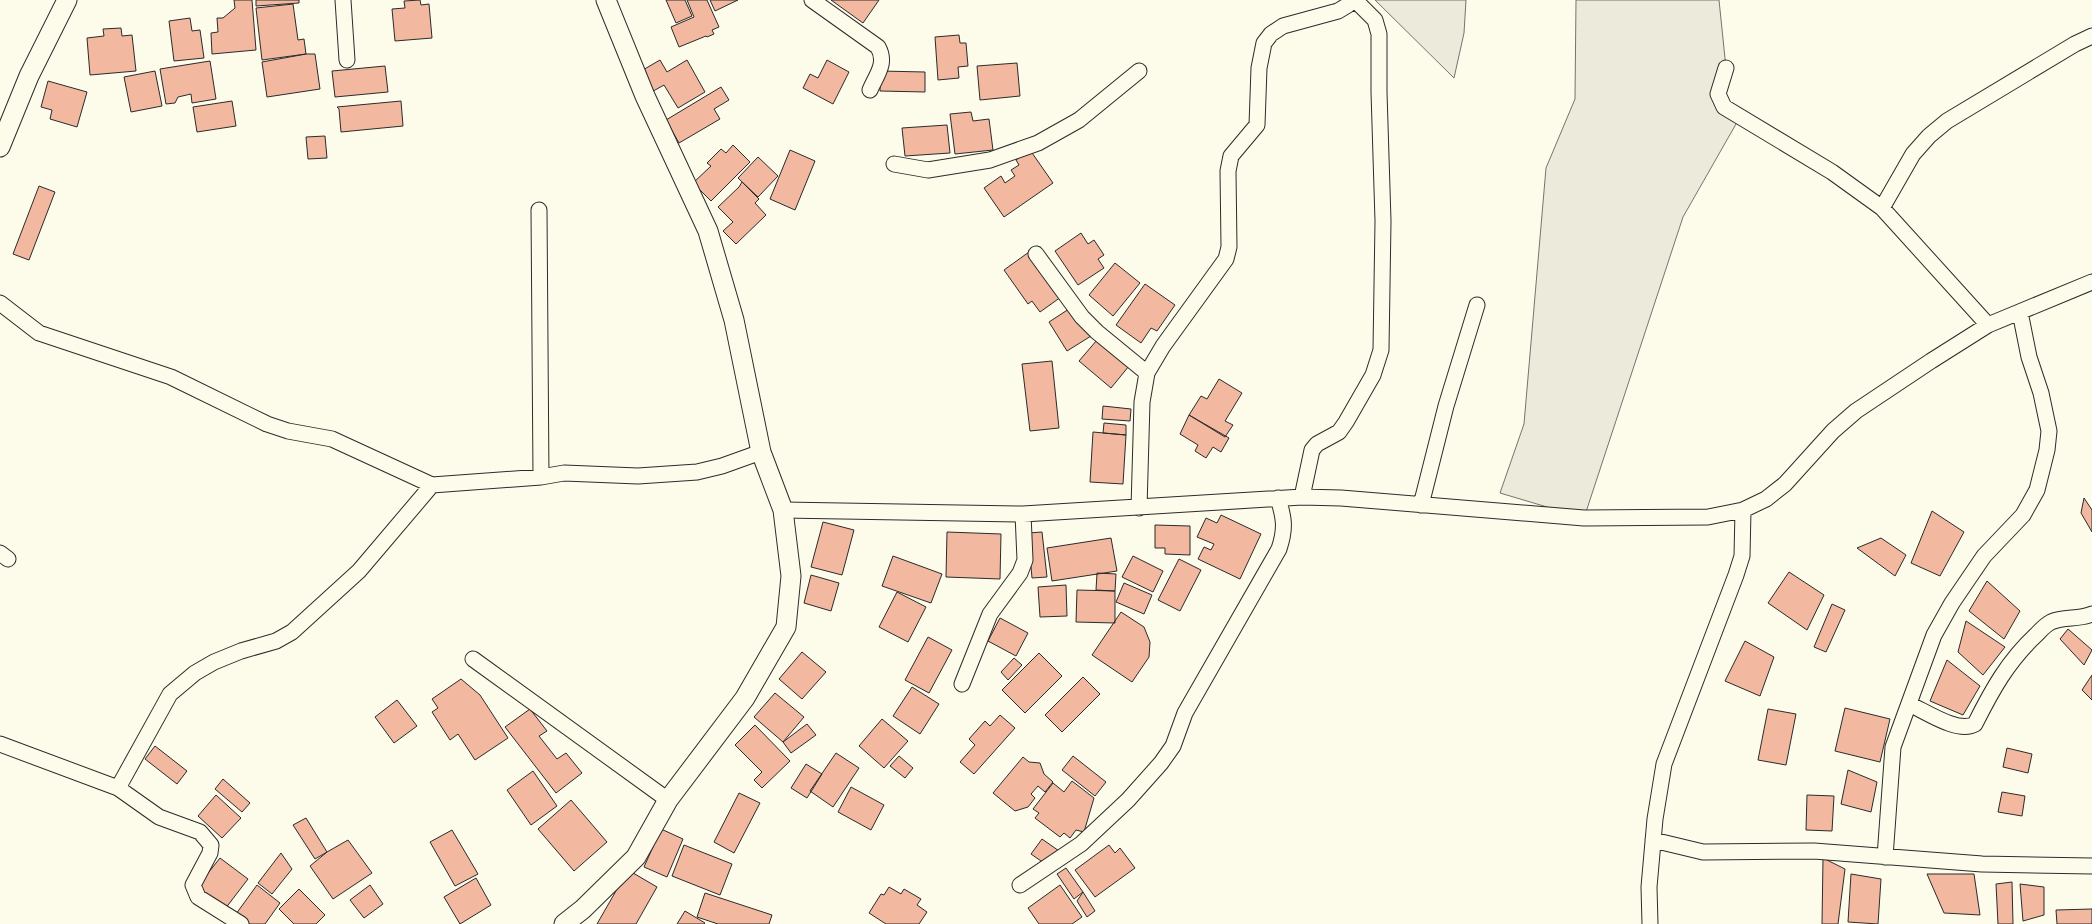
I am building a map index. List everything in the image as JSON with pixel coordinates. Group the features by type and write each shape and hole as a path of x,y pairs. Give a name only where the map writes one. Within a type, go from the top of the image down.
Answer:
{"street":[{"path":"0,147 29,76 67,0"},
{"path":"343,0 347,60"},
{"path":"564,924 583,909 636,857 668,800 745,698 786,627 791,576 783,510 761,452 734,320 708,231 645,96 606,0"},
{"path":"812,0 878,47 883,63 870,90"},
{"path":"1139,508 1142,402 1147,374 1163,346 1226,259 1229,247 1228,171 1231,156 1257,125 1259,68 1264,43 1271,34 1284,26 1338,11 1348,5 1351,0"},
{"path":"1302,497 1312,450 1317,444 1339,432 1346,422 1373,375 1381,350 1383,221 1379,34 1375,20 1356,0"},
{"path":"1882,208 1913,154 1929,136 1947,121 2075,44 2092,36"},
{"path":"1726,68 1718,94 1724,107 1832,172 1882,208 1988,325"},
{"path":"894,164 928,170 990,160 1030,146 1079,120 1139,71"},
{"path":"540,210 541,477"},
{"path":"1036,254 1082,317 1147,374"},
{"path":"783,510 1023,514 1302,497 1584,518 1708,517 1743,510 1766,500 1785,484 1833,431 1856,411 1988,325 2092,282"},
{"path":"0,303 39,333 171,377 267,424 332,439 432,485 541,477 564,473 638,476 697,472 722,466 761,452"},
{"path":"1421,505 1446,406 1477,304"},
{"path":"1885,857 1893,747 1934,635 1952,603 1984,556 2023,515 2037,490 2048,450 2049,431 2041,393 2029,357 2020,312"},
{"path":"118,788 170,694 214,662 241,651 276,641 292,632 359,571 432,485"},
{"path":"1020,885 1080,844 1128,800 1161,764 1173,746 1185,714 1279,549 1284,536 1284,521 1278,498"},
{"path":"1650,924 1649,887 1653,840 1664,764 1742,556 1743,510"},
{"path":"962,684 990,614 1020,573 1026,560 1023,514"},
{"path":"1908,704 1959,727 1970,727 1976,724 1996,684 2009,664 2049,622 2062,618 2085,617 2092,614"},
{"path":"473,658 668,800"},
{"path":"0,744 118,788 158,816 200,832 211,845 210,853 193,884 198,897 241,924"},
{"path":"1653,840 1703,852 1814,851 1982,864 2092,866"}],"shaded area":[{"path":"1375,0 1466,0 1464,33 1454,78"},
{"path":"1576,0 1719,0 1726,68 1718,94 1740,117 1683,217 1584,518 1500,493 1524,424 1546,168 1575,99"}],"building":[{"path":"234,0 252,0 256,50 212,54 211,33 218,32 217,18 223,18 235,8"},
{"path":"256,0 299,0 299,3 256,6"},
{"path":"420,0 421,5 429,4 432,38 395,41 392,9 405,8 404,1"},
{"path":"666,0 685,0 692,16 676,23"},
{"path":"687,0 707,0 719,27 712,30 714,34 679,47 671,27 694,17"},
{"path":"710,0 738,0 715,11"},
{"path":"831,0 879,0 863,23"},
{"path":"293,4 298,40 304,39 306,54 262,60 256,8"},
{"path":"190,18 192,31 200,30 204,58 174,61 169,21"},
{"path":"121,28 122,36 132,35 136,71 90,75 87,38 104,36 103,29"},
{"path":"959,35 960,43 966,43 968,66 958,67 959,78 938,80 935,37"},
{"path":"315,54 320,89 267,97 262,62"},
{"path":"660,60 667,72 687,60 705,92 678,108 664,85 648,94 636,74"},
{"path":"827,60 849,72 833,104 803,88 810,74 818,78"},
{"path":"210,61 216,99 192,103 191,94 178,97 175,103 166,104 160,69"},
{"path":"1017,63 1020,96 980,100 977,66"},
{"path":"385,66 388,92 335,97 332,71"},
{"path":"155,71 162,106 131,112 124,77"},
{"path":"880,71 925,72 925,92 880,91"},
{"path":"48,81 87,92 77,127 50,119 52,110 41,107"},
{"path":"721,87 729,100 714,109 720,119 679,143 666,120"},
{"path":"232,101 236,126 197,132 193,107"},
{"path":"401,101 403,126 341,132 339,109 337,107"},
{"path":"971,112 973,121 989,119 993,150 955,154 950,114"},
{"path":"947,125 950,153 905,156 902,128"},
{"path":"325,136 327,158 308,159 306,137"},
{"path":"733,145 750,162 711,201 693,183 711,166 707,163 721,149 726,153"},
{"path":"790,150 815,161 795,210 770,199"},
{"path":"1030,150 1053,183 1004,217 984,188 1001,176 1005,183 1015,176 1011,170 1019,165 1016,160"},
{"path":"758,157 778,176 758,197 738,178"},
{"path":"742,182 759,199 755,203 766,215 736,244 723,231 733,222 718,207"},
{"path":"39,186 55,192 29,260 13,254"},
{"path":"1081,233 1088,244 1094,240 1104,255 1098,259 1104,268 1078,285 1055,251"},
{"path":"1029,252 1061,297 1040,312 1032,301 1028,304 1004,270"},
{"path":"1115,263 1140,283 1113,316 1089,295"},
{"path":"1145,284 1175,305 1157,331 1151,328 1141,343 1116,325"},
{"path":"1072,307 1091,336 1067,351 1049,322"},
{"path":"1097,340 1129,366 1111,388 1079,361"},
{"path":"1052,361 1059,428 1030,431 1022,364"},
{"path":"1219,379 1242,393 1225,421 1233,425 1225,437 1189,415 1201,396 1207,399"},
{"path":"1103,406 1131,409 1130,421 1102,419"},
{"path":"1189,415 1229,438 1221,452 1213,447 1206,458 1195,451 1198,445 1180,434"},
{"path":"1104,423 1126,425 1126,435 1103,433"},
{"path":"1093,432 1126,435 1123,484 1090,482"},
{"path":"2084,498 2092,510 2092,532 2081,513"},
{"path":"1932,511 1964,532 1940,576 1911,563"},
{"path":"1221,515 1261,534 1240,579 1198,559 1204,547 1211,550 1214,544 1197,537 1206,518 1217,523"},
{"path":"823,522 854,530 842,575 811,567"},
{"path":"1155,525 1190,526 1190,555 1165,554 1165,548 1155,548"},
{"path":"947,532 1001,534 1000,579 946,577"},
{"path":"1042,532 1047,577 1032,578 1028,533"},
{"path":"1111,538 1117,571 1052,581 1047,548"},
{"path":"1881,538 1906,555 1895,576 1857,548"},
{"path":"893,556 942,574 931,603 882,586"},
{"path":"1133,556 1163,571 1153,592 1122,577"},
{"path":"1179,559 1201,570 1180,611 1158,600"},
{"path":"1789,572 1824,595 1807,630 1768,603"},
{"path":"1097,573 1116,574 1115,591 1096,590"},
{"path":"811,575 839,583 831,611 804,603"},
{"path":"1987,581 2020,611 2004,639 1969,611"},
{"path":"1124,583 1152,595 1144,614 1116,602"},
{"path":"1066,585 1067,616 1040,617 1038,587"},
{"path":"1077,590 1115,591 1115,623 1076,622"},
{"path":"897,592 926,607 908,642 879,627"},
{"path":"1832,604 1845,610 1826,652 1814,647"},
{"path":"1121,612 1144,627 1150,642 1149,657 1132,682 1092,655"},
{"path":"1000,618 1028,633 1016,656 988,641"},
{"path":"1966,621 2005,647 1983,675 1958,652"},
{"path":"2068,629 2092,650 2084,665 2060,639"},
{"path":"928,637 952,650 929,693 905,680"},
{"path":"1745,641 1774,657 1760,696 1725,681"},
{"path":"802,652 826,672 802,699 779,679"},
{"path":"1039,653 1062,676 1025,713 1002,690"},
{"path":"1014,658 1022,665 1008,680 1001,672"},
{"path":"1947,660 1980,686 1963,715 1930,701"},
{"path":"2092,675 2092,700 2082,690"},
{"path":"1083,677 1100,694 1062,732 1045,715"},
{"path":"461,679 480,695 508,738 475,760 458,734 450,740 432,712 438,708 432,699"},
{"path":"912,687 939,704 920,734 893,716"},
{"path":"775,693 804,717 783,742 754,717"},
{"path":"397,700 417,726 394,743 375,717"},
{"path":"1845,708 1890,719 1880,762 1835,751"},
{"path":"530,709 547,731 539,736 557,759 566,753 582,773 556,793 505,727"},
{"path":"1768,709 1796,714 1786,765 1758,760"},
{"path":"1000,715 1015,728 974,774 960,762 975,745 969,739 985,721 990,726"},
{"path":"882,719 908,741 884,768 859,746"},
{"path":"807,724 816,735 791,753 783,742"},
{"path":"755,725 790,761 762,788 754,780 762,772 735,745"},
{"path":"155,746 187,771 177,784 145,759"},
{"path":"2007,748 2032,754 2028,773 2003,767"},
{"path":"836,753 859,768 833,807 810,791"},
{"path":"899,756 913,768 905,778 890,766"},
{"path":"1073,756 1106,782 1095,796 1062,770"},
{"path":"1023,757 1029,762 1040,763 1044,774 1053,782 1045,792 1038,786 1031,794 1035,798 1028,807 1015,811 993,793"},
{"path":"806,764 822,774 807,798 791,788"},
{"path":"1848,770 1877,782 1871,812 1841,804"},
{"path":"533,771 557,806 531,825 507,790"},
{"path":"223,779 250,803 242,812 215,789"},
{"path":"1072,781 1094,798 1084,832 1076,830 1070,838 1064,833 1060,837 1035,818 1039,813 1033,809 1053,783 1064,792"},
{"path":"851,787 884,805 871,830 838,812"},
{"path":"2002,792 2025,796 2022,816 1998,812"},
{"path":"739,793 760,803 734,853 714,842"},
{"path":"216,795 241,818 222,838 198,816"},
{"path":"1807,795 1834,796 1832,831 1806,830"},
{"path":"571,800 607,842 574,871 538,829"},
{"path":"306,818 327,852 315,859 293,825"},
{"path":"661,829 683,839 667,877 644,867"},
{"path":"452,830 478,874 455,886 430,842"},
{"path":"1042,839 1062,853 1051,868 1031,854"},
{"path":"348,840 372,873 333,899 310,866 327,852"},
{"path":"684,845 732,864 720,895 672,876"},
{"path":"1109,845 1115,853 1120,848 1135,868 1095,897 1075,870"},
{"path":"281,853 292,869 272,894 258,883"},
{"path":"220,858 248,879 225,909 197,887"},
{"path":"1823,858 1845,869 1838,924 1822,924"},
{"path":"1066,868 1083,892 1074,899 1057,874"},
{"path":"628,870 657,887 636,924 597,924"},
{"path":"1851,874 1881,879 1878,924 1848,922"},
{"path":"1927,874 1974,874 1980,915 1944,913"},
{"path":"476,878 491,905 460,924 444,897"},
{"path":"2012,882 2013,924 1998,924 1996,884"},
{"path":"2020,884 2044,887 2044,915 2023,921"},
{"path":"257,885 280,903 265,924 250,924 236,914"},
{"path":"370,885 383,904 364,918 350,900"},
{"path":"1060,885 1082,917 1072,924 1039,924 1028,908"},
{"path":"889,887 901,894 904,889 921,899 917,905 927,912 919,924 886,924 869,913 881,894 884,895"},
{"path":"299,889 325,915 316,924 294,924 279,909"},
{"path":"1083,892 1095,911 1087,917 1077,901"},
{"path":"705,893 772,915 769,924 718,924 697,917"},
{"path":"2092,909 2092,924 2057,924 2056,910"},
{"path":"685,911 705,923 677,924"}]}
